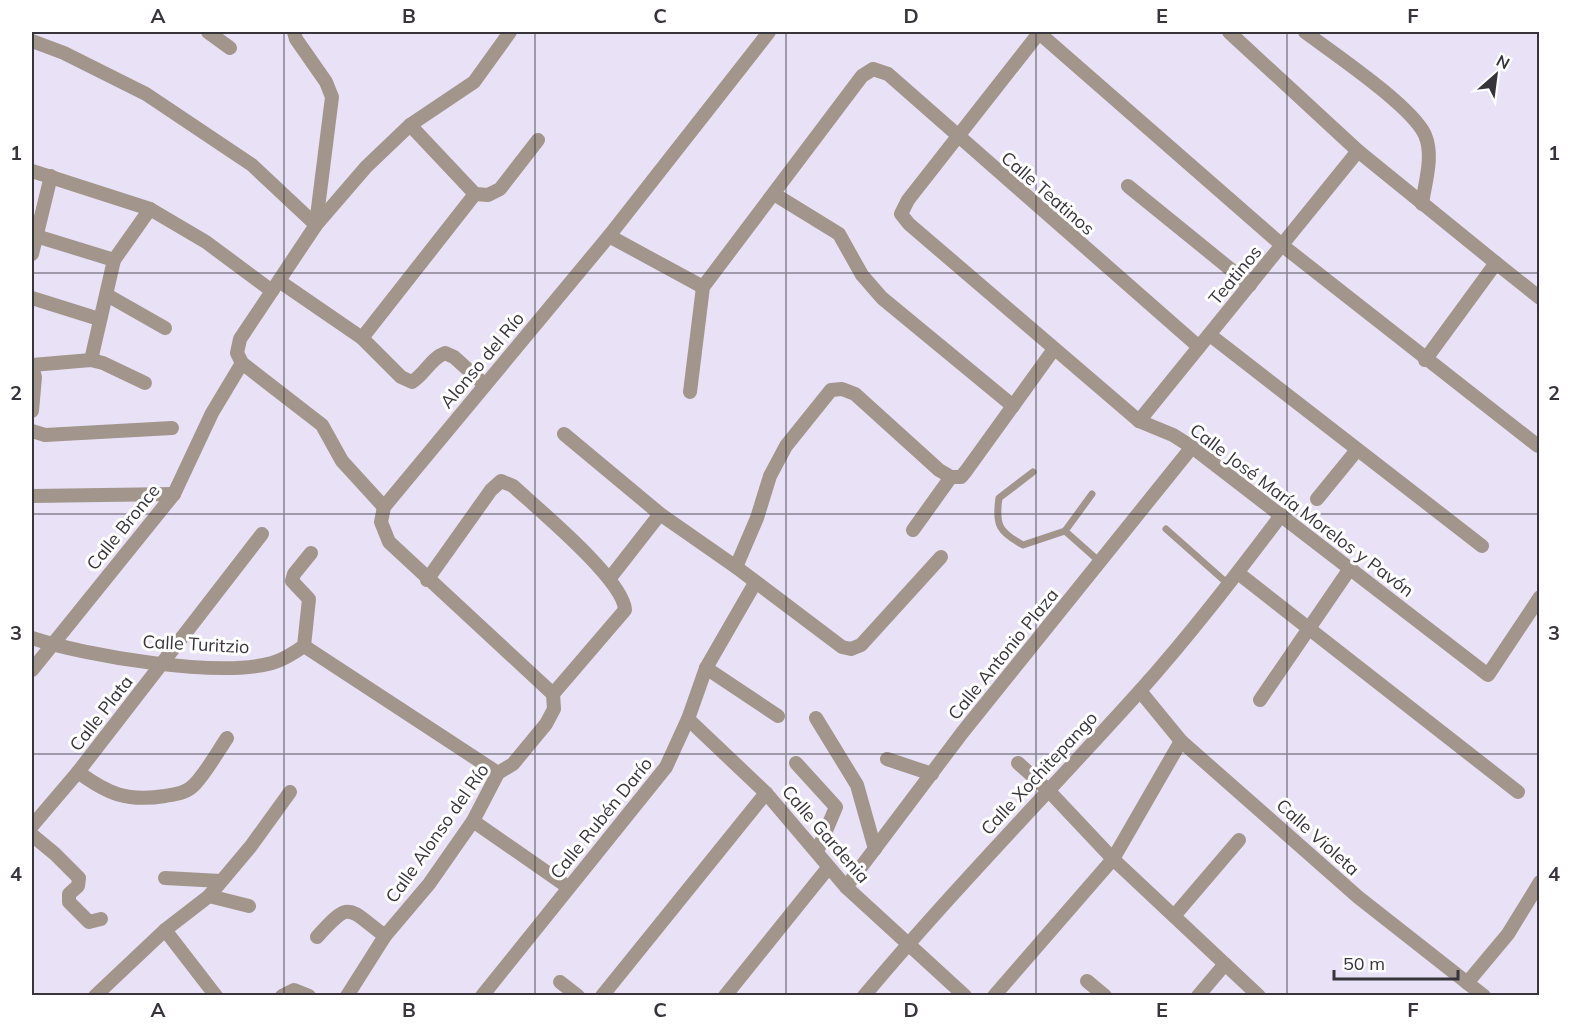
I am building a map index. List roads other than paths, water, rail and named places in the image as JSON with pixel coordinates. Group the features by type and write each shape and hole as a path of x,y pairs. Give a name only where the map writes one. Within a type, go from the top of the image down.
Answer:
{"street":[{"path":"208,32 230,48"},
{"path":"427,580 491,490 501,481 513,486 610,578 624,601 625,610 553,694 427,580 389,542 381,522 384,507 342,461 322,425 242,363 237,353 240,339 316,225 366,167 410,125 474,82 510,32"},
{"name":"Alonso del Río","path":"384,507 609,236 769,32"},
{"path":"958,138 1039,32 1283,246 1425,360 1538,446"},
{"path":"1229,32 1358,151 1539,298"},
{"path":"1305,32 1408,112 1425,135 1429,158 1422,204"},
{"path":"297,34 326,81 332,97 316,225"},
{"path":"32,40 146,94 252,165 316,225"},
{"name":"Calle Teatinos","path":"774,194 862,76 873,69 888,74 1198,347"},
{"path":"410,125 475,194 488,195 500,189 538,140"},
{"name":"Calle José María Morelos y Pavón","path":"958,138 908,200 901,214 909,224 1139,421 1173,435 1192,447 1351,567 1488,675 1539,597"},
{"name":"Teatinos","path":"1139,421 1358,151"},
{"path":"32,171 150,209 362,338 400,376 412,381 421,376 438,356 445,353 454,357 485,385"},
{"path":"32,254 51,176"},
{"path":"1128,186 1250,285"},
{"path":"362,338 475,194"},
{"path":"690,392 703,286 774,194 839,234 861,275 882,298 1013,405"},
{"path":"91,360 114,260 150,209"},
{"path":"36,236 114,260"},
{"path":"609,236 703,286"},
{"path":"1425,360 1496,263"},
{"path":"107,295 165,328"},
{"path":"32,298 99,320"},
{"path":"1210,335 1482,546"},
{"path":"736,567 757,518 770,476 786,446 831,390 842,389 855,394 939,470 951,477 961,477 1054,349"},
{"path":"32,411 35,377 32,366 91,360 103,363 145,383"},
{"name":"Calle Bronce","path":"32,670 174,494 212,413 242,363"},
{"path":"32,431 45,435 172,428"},
{"path":"564,434 660,514 736,567 830,640 851,649 870,636 941,557"},
{"name":"Calle Antonio Plaza","path":"846,887 962,733 1192,447"},
{"path":"1317,499 1357,450"},
{"path":"914,530 951,477"},
{"path":"32,496 174,494"},
{"path":"610,578 660,514"},
{"name":"Calle Xochitepango","path":"864,996 908,943 1140,692 1233,579 1282,514"},
{"name":"Calle Plata","path":"32,826 78,772 262,534"},
{"path":"311,553 294,574 292,581 309,599 304,646 405,709 498,773"},
{"path":"1260,700 1351,567"},
{"path":"1233,579 1308,627 1518,792"},
{"name":"Calle Rubén Darío","path":"482,996 666,767 688,719 706,668 755,583"},
{"name":"Calle Turitzio","path":"32,638 51,645 161,664 243,668 273,663 304,646"},
{"path":"706,668 778,716"},
{"name":"Calle Violeta","path":"1140,692 1181,741 1358,897 1484,996"},
{"name":"Calle Alonso del Río","path":"347,996 385,936 429,884 473,821 498,773 513,764 546,724 554,709 553,694"},
{"path":"816,718 857,785 875,849"},
{"name":"Calle Gardenia","path":"688,719 766,793 846,887 965,996"},
{"path":"78,772 100,788 122,797 151,798 183,793 194,785 227,738"},
{"path":"994,996 1113,859 1181,741"},
{"path":"887,759 932,774"},
{"path":"796,763 836,807 817,852"},
{"path":"1018,763 1048,790 1113,859 1259,996"},
{"path":"95,996 165,930 209,896 251,846 290,792"},
{"path":"602,996 766,793"},
{"path":"473,821 568,888"},
{"path":"32,836 55,854 79,878 78,886 69,894 69,902 89,922 101,919"},
{"path":"1174,916 1239,840"},
{"path":"725,996 828,868"},
{"path":"165,878 220,881"},
{"path":"1467,983 1508,934 1539,882"},
{"path":"209,896 249,906"},
{"path":"317,937 337,915 345,910 353,912 385,936"},
{"path":"165,930 216,996"},
{"path":"1198,996 1225,964"},
{"path":"1087,981 1105,996"},
{"path":"560,982 578,996"},
{"path":"282,996 294,990 309,996"}],"lane":[{"path":"1033,472 999,498 996,517 1005,535 1023,545 1065,531 1092,494"},
{"path":"1166,529 1233,579"},
{"path":"1065,531 1100,562"}]}
